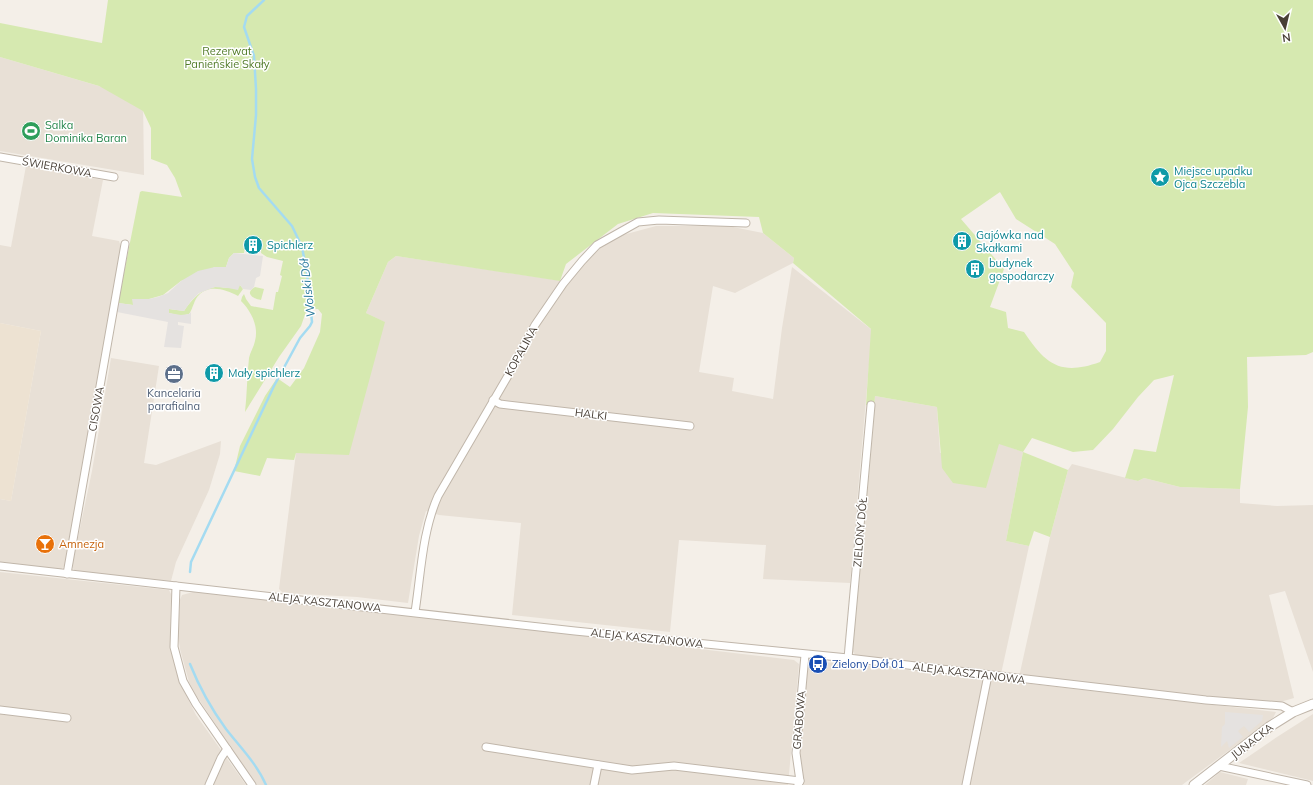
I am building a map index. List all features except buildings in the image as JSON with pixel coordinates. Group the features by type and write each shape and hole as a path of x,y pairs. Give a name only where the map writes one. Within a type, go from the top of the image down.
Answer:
{"street":[{"name":"ŚWIERKOWA","path":"0,157 114,177"},
{"name":"KOPALINA","path":"415,612 426,533 434,506 446,480 535,325 563,284 582,261 597,245 638,222 659,220 746,223"},
{"name":"CISOWA","path":"67,574 124,244"},
{"name":"HALKI","path":"493,400 500,404 690,426"},
{"name":"ZIELONY DÓŁ","path":"848,658 871,405"},
{"name":"ALEJA KASZTANOWA","path":"0,566 575,631 805,655 848,658 1206,700 1282,706 1293,712"},
{"path":"176,586 174,647 183,681 196,704 252,785"},
{"name":"GRABOWA","path":"799,783 796,753 805,655"},
{"path":"966,785 988,675"},
{"name":"JUNACKA","path":"1194,785 1269,727 1293,712 1313,704"},
{"path":"0,710 67,718"},
{"path":"486,747 632,770 674,766 799,783"},
{"path":"209,785 221,758 227,749"},
{"path":"594,785 598,765"},
{"path":"1219,766 1307,785"}],"shaded area":[{"path":"0,57 143,99 144,175 0,151"},
{"path":"26,166 103,180 92,236 119,241 121,247 65,565 59,572 0,564 0,499 11,501 41,331 0,323 0,245 11,247"},
{"path":"656,226 728,226 763,233 794,258 793,263 735,293 713,286 699,372 734,378 732,391 773,399 782,328 792,267 872,330 850,583 763,579 766,545 679,540 670,632 512,615 521,523 439,515 426,511 419,536 408,603 357,597 283,593 279,589 296,453 384,322 366,313 388,262 396,256 570,282 593,253 619,236"},
{"path":"234,253 263,256 260,276 256,278 254,287 251,290 243,289 240,285 238,290 215,287 199,293 184,311 169,309 169,313 181,315 189,314 191,312 191,324 178,322 178,325 184,326 181,348 164,347 168,322 117,312 118,303 133,305 132,299 149,299 158,297 168,293 181,281 198,271 215,267 226,267 229,258"},
{"path":"0,323 41,331 11,501 0,499"},
{"path":"111,358 159,366 144,463 156,465 221,441 220,454 209,490 176,562 171,581 75,572 72,566 92,471"},
{"path":"875,396 937,407 940,453 999,443 1023,452 1006,541 1029,546 1001,674 856,656 852,650"},
{"path":"1072,464 1138,481 1144,478 1180,487 1240,489 1240,503 1277,506 1313,505 1313,672 1285,591 1269,595 1294,698 1280,702 1238,699 1019,677 1050,537 1068,470"},
{"path":"0,572 169,590 171,594 170,648 180,683 196,715 246,785 0,785"},
{"path":"193,592 350,608 794,660 799,664 788,785 256,785 196,695 189,682 180,649 178,634 180,600 182,595"},
{"path":"811,662 846,663 1276,712 1273,718 1182,785 798,785 806,671"},
{"path":"1225,712 1263,715 1262,721 1249,732 1244,726 1238,731 1243,737 1229,748 1227,741 1221,747 1222,727 1225,724"},
{"path":"1313,714 1313,781 1239,763 1277,737"},
{"path":"1220,772 1248,779 1246,785 1205,785"}],"green space":[{"name":"Rezerwat Panieńskie Skały","path":"108,0 1313,0 1313,352 1306,355 1247,357 1248,407 1240,489 1180,487 1144,478 1138,481 1125,478 1134,449 1156,452 1174,375 1154,380 1138,397 1113,429 1093,450 1073,452 1032,438 1023,452 999,444 986,488 953,483 942,468 937,407 875,396 874,408 866,405 871,329 793,263 794,258 763,233 759,217 653,213 618,224 566,264 560,281 396,256 388,262 366,313 385,322 349,455 296,453 294,460 267,458 260,476 234,471 240,446 265,396 277,378 290,387 304,368 320,332 322,314 318,309 307,309 301,326 279,357 245,412 249,358 256,335 256,330 251,314 241,301 242,297 244,294 251,306 273,310 276,292 278,292 282,276 280,275 283,261 267,257 261,253 262,239 246,238 244,253 234,253 229,258 226,267 215,267 181,281 163,295 149,299 133,299 133,305 118,303 140,192 142,191 182,197 175,178 167,165 151,159 151,128 143,111 99,86 0,57 0,23 102,43","holes":["1000,192 1016,219 1055,244 1074,273 1071,287 1106,323 1106,351 1100,362 1075,368 1056,365 1047,360 1040,353 1024,332 1008,328 1006,312 990,307 1004,269 961,219"]},
{"path":"240,285 243,289 238,296 218,289 208,290 197,297 189,314 181,316 169,313 169,309 184,311 190,302 201,292 210,288 228,288"},
{"path":"255,287 264,289 261,300 253,297 250,293 250,291"},
{"path":"1023,452 1068,470 1050,537 1034,531 1029,546 1006,541"}],"waterway":[{"name":"Wolski Dół","path":"190,572 191,562 274,386 300,338 312,322 307,274 302,247 292,226 259,188 255,177 252,159 256,115 256,89 254,56 244,27 247,16 264,0"},
{"path":"190,664 215,713 253,763 266,785"}],"place":[{"name":"Salka Dominika Baran","path":"31,131"},
{"name":"Miejsce upadku Ojca Szczebla","path":"1160,177"},
{"name":"Gajówka nad Skałkami","path":"962,241"},
{"name":"Spichlerz","path":"253,245"},
{"name":"budynek gospodarczy","path":"975,269"},
{"name":"Mały spichlerz","path":"214,373"},
{"name":"Kancelaria parafialna","path":"174,374"},
{"name":"Amnezja","path":"45,544"},
{"name":"Zielony Dół 01","path":"818,664"}]}
